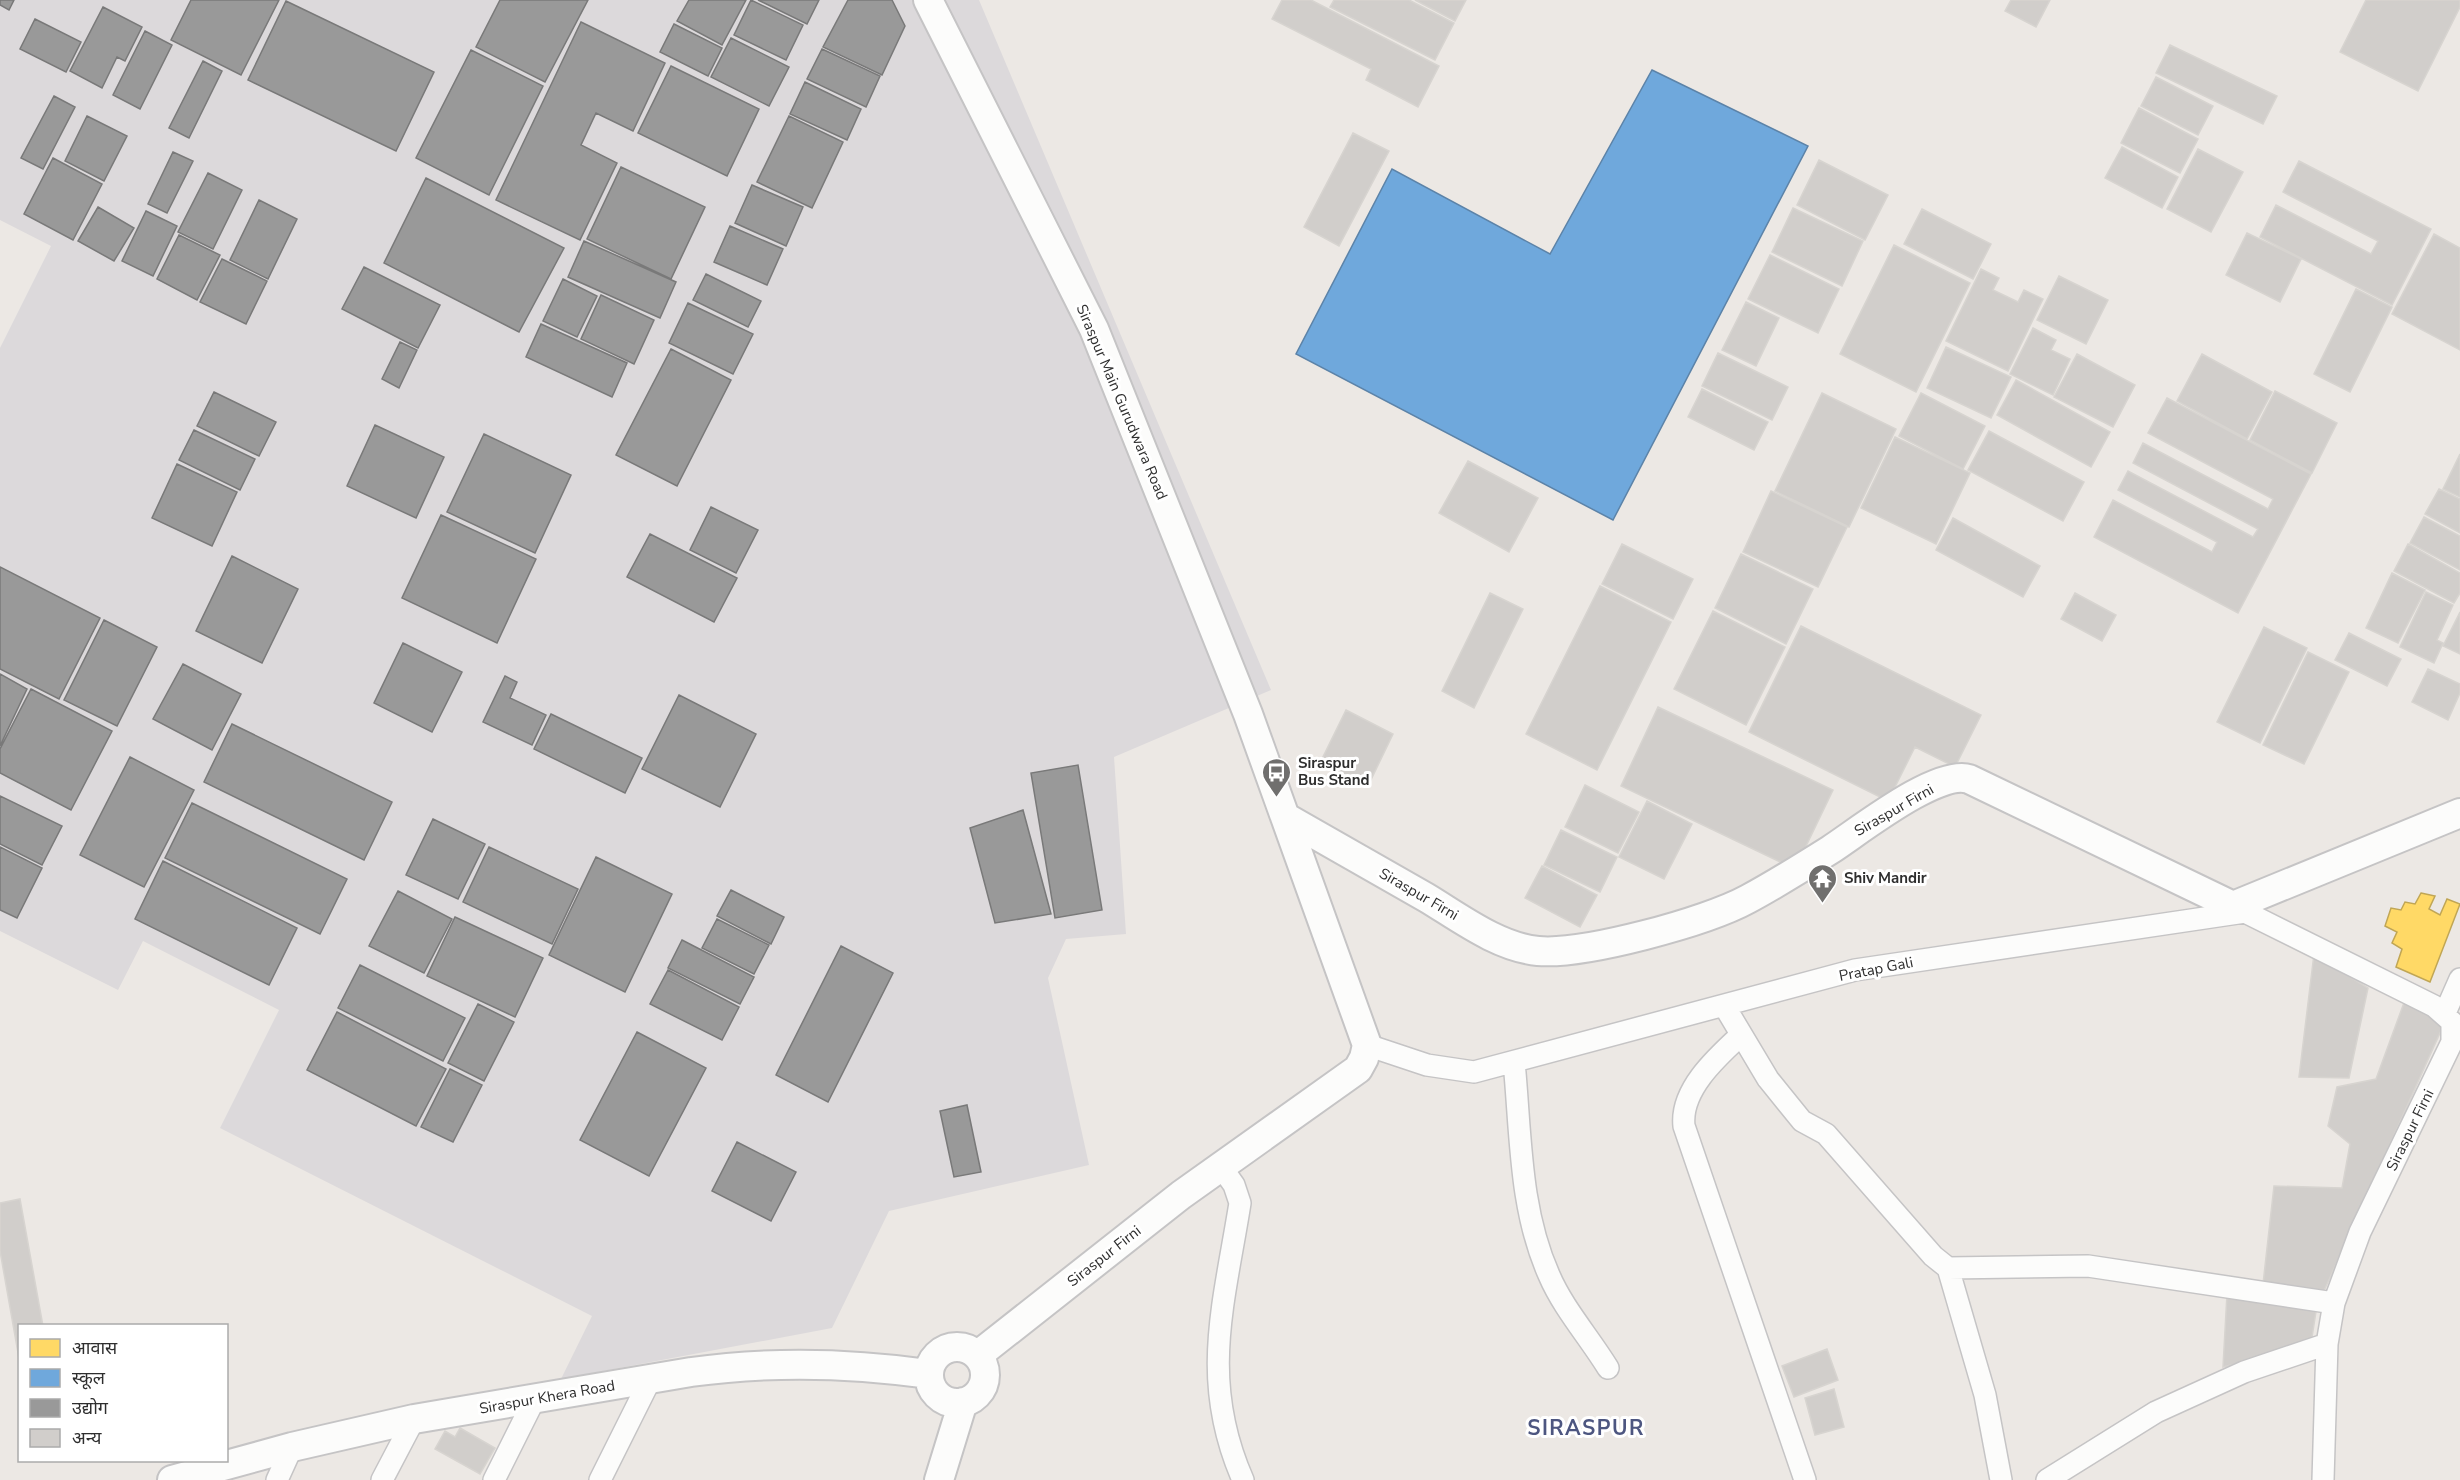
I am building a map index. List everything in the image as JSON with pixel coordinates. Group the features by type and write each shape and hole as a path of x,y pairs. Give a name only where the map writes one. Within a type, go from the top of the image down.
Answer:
{"street":[{"name":"Siraspur Main Gurudwara Road","path":"928,0 1094,329 1248,714 1285,817"},
{"name":"Siraspur Firni","path":"1285,817 1494,937 1536,951 1595,946 1684,923 1746,901 1831,849 1887,810 1924,790 1958,776 2239,909 2445,1014 2452,1022 2457,1034 2360,1232 2334,1303 2327,1344 2323,1480"},
{"path":"2239,909 2277,888 2460,813"},
{"path":"1285,817 1367,1045"},
{"name":"Pratap Gali","path":"1367,1045 1450,1070 1474,1072 1725,1007 1855,970 2239,909"},
{"path":"2445,1014 2460,978"},
{"path":"1725,1007 1768,1078 1802,1121 1826,1134 1933,1256 1948,1268 1984,1395 2001,1480"},
{"path":"1742,1035 1720,1054 1697,1083 1685,1105 1684,1126 1805,1480"},
{"name":"Siraspur Firni","path":"978,1355 1181,1195 1358,1069 1367,1045"},
{"path":"1514,1062 1523,1177 1539,1248 1558,1294 1608,1368"},
{"path":"1222,1168 1234,1185 1240,1203 1218,1333 1216,1369 1225,1436 1243,1480"},
{"path":"1948,1268 2088,1266 2334,1303"},
{"path":"2047,1480 2156,1412 2244,1371 2327,1344"},
{"path":"958,1347 969,1349 978,1355 985,1373 984,1383 979,1392 963,1402 953,1402 936,1393 929,1374 931,1363 947,1348 958,1347"},
{"name":"Siraspur Khera Road","path":"172,1480 292,1447 414,1419 651,1378 735,1366 841,1366 929,1374"},
{"path":"600,1480 651,1378"},
{"path":"494,1480 534,1400"},
{"path":"939,1480 963,1402"},
{"path":"382,1480 414,1419"},
{"path":"277,1480 292,1447"}],"shaded area":[{"path":"0,0 979,0 1271,690 1114,757 1126,934 1066,939 1048,978 1089,1165 889,1211 832,1328 561,1379 592,1316 220,1128 279,1010 143,941 118,990 0,931 0,348 51,246 0,220"}],"building: आवास":[{"path":"2421,893 2435,896 2429,909 2440,915 2447,899 2460,904 2430,982 2396,967 2402,949 2392,943 2397,932 2385,926 2391,908 2401,910 2405,902 2415,904"}],"building: स्कूल":[{"path":"1652,70 1808,146 1613,520 1296,354 1392,169 1550,254"}],"building: उद्योग":[{"path":"0,0 14,0 9,10 0,5"},
{"path":"191,0 279,0 241,75 171,40"},
{"path":"500,0 588,0 545,82 476,47"},
{"path":"689,0 746,0 722,45 677,21"},
{"path":"751,0 803,25 786,60 734,35"},
{"path":"758,0 819,0 807,24"},
{"path":"848,0 892,0 905,26 882,75 823,47"},
{"path":"286,1 434,72 396,151 248,80"},
{"path":"103,7 142,27 125,61 117,57 102,88 70,71"},
{"path":"35,19 81,42 66,72 20,49"},
{"path":"581,22 665,63 633,131 596,113 581,145 617,163 580,240 496,200"},
{"path":"674,24 722,48 708,76 660,52"},
{"path":"145,31 172,45 140,109 113,95"},
{"path":"731,38 789,67 769,106 711,77"},
{"path":"822,49 880,76 866,107 807,79"},
{"path":"471,50 543,86 489,195 416,158"},
{"path":"203,61 222,71 189,138 169,128"},
{"path":"671,66 759,109 727,176 638,133"},
{"path":"805,82 861,109 847,140 790,114"},
{"path":"54,96 75,107 43,169 21,158"},
{"path":"87,116 127,136 104,181 65,161"},
{"path":"789,116 843,142 812,208 757,182"},
{"path":"173,152 193,161 167,213 148,204"},
{"path":"53,158 102,184 73,240 24,214"},
{"path":"621,167 705,207 671,279 587,239"},
{"path":"208,173 242,190 213,249 178,232"},
{"path":"426,178 564,248 519,332 384,263"},
{"path":"752,185 803,207 786,246 735,223"},
{"path":"259,200 297,219 268,279 230,260"},
{"path":"98,207 134,228 114,261 78,241"},
{"path":"146,211 177,226 153,276 122,261"},
{"path":"730,226 783,249 767,285 714,262"},
{"path":"179,235 220,255 197,300 157,279"},
{"path":"584,241 676,282 660,318 568,277"},
{"path":"222,259 267,281 246,324 200,302"},
{"path":"364,267 440,305 418,348 342,309"},
{"path":"706,274 761,301 748,327 693,300"},
{"path":"563,279 597,296 577,337 543,321"},
{"path":"601,295 654,320 634,364 581,339"},
{"path":"688,303 753,334 733,374 669,343"},
{"path":"541,324 627,363 612,397 526,357"},
{"path":"400,342 417,350 399,388 382,379"},
{"path":"671,349 731,380 677,486 616,455"},
{"path":"214,392 276,422 259,456 197,426"},
{"path":"375,425 444,457 416,518 347,486"},
{"path":"194,430 255,459 240,490 179,460"},
{"path":"484,434 571,475 535,553 447,512"},
{"path":"177,464 237,492 212,546 152,518"},
{"path":"711,507 758,530 736,573 690,550"},
{"path":"441,515 536,559 497,643 402,598"},
{"path":"650,534 737,578 714,622 627,577"},
{"path":"232,556 298,589 262,663 196,631"},
{"path":"0,567 100,618 59,699 0,669"},
{"path":"104,620 157,647 117,726 64,700"},
{"path":"403,643 462,672 432,732 374,703"},
{"path":"183,664 241,694 212,750 153,719"},
{"path":"0,674 27,689 0,746"},
{"path":"505,676 517,682 510,698 546,715 532,745 483,722"},
{"path":"31,689 112,731 71,810 0,773 0,749"},
{"path":"679,695 756,734 720,807 642,769"},
{"path":"551,714 642,758 625,793 534,749"},
{"path":"232,724 392,802 364,860 204,782"},
{"path":"130,757 194,790 144,887 80,855"},
{"path":"1078,765 1102,910 1055,918 1031,773"},
{"path":"0,796 62,826 42,865 0,844"},
{"path":"192,803 347,879 320,934 165,858"},
{"path":"1023,810 1051,914 995,923 970,828"},
{"path":"433,819 485,844 458,899 406,875"},
{"path":"0,847 42,868 17,918 0,910"},
{"path":"489,847 578,889 552,944 463,902"},
{"path":"596,857 672,894 625,992 549,955"},
{"path":"163,861 297,928 269,985 135,919"},
{"path":"731,890 784,917 771,944 717,916"},
{"path":"398,891 452,919 424,973 369,946"},
{"path":"455,917 543,958 515,1017 427,976"},
{"path":"717,919 769,945 754,974 702,948"},
{"path":"682,940 754,977 740,1004 668,968"},
{"path":"841,946 893,973 828,1102 776,1075"},
{"path":"360,965 465,1018 443,1061 338,1008"},
{"path":"668,970 739,1007 722,1040 650,1004"},
{"path":"478,1004 514,1022 484,1081 448,1063"},
{"path":"337,1012 446,1069 416,1126 307,1070"},
{"path":"637,1032 706,1068 649,1176 580,1140"},
{"path":"450,1069 482,1085 453,1142 421,1127"},
{"path":"967,1105 981,1172 954,1177 940,1111"},
{"path":"737,1142 796,1172 771,1221 712,1191"}],"building: अन्य":[{"path":"1282,0 1311,0 1439,66 1418,107 1366,80 1371,69 1272,19"},
{"path":"1334,0 1409,0 1454,23 1435,60 1330,7"},
{"path":"1415,0 1466,0 1455,21"},
{"path":"2011,0 2050,0 2036,27 2005,11"},
{"path":"2366,0 2460,0 2460,7 2418,91 2340,52"},
{"path":"2170,45 2277,96 2263,124 2156,73"},
{"path":"2156,77 2213,106 2198,135 2141,106"},
{"path":"2139,108 2198,139 2180,173 2121,143"},
{"path":"1353,133 1389,151 1339,246 1304,227"},
{"path":"2122,147 2178,177 2162,208 2105,178"},
{"path":"2198,149 2243,172 2211,232 2167,209"},
{"path":"1819,160 1888,195 1865,240 1797,205"},
{"path":"2299,161 2431,229 2392,305 2260,237 2276,205 2371,254 2378,241 2283,192"},
{"path":"1793,208 1863,241 1842,286 1772,252"},
{"path":"1922,209 1991,244 1973,279 1904,244"},
{"path":"2247,233 2301,259 2280,302 2226,275"},
{"path":"2434,234 2460,248 2460,350 2392,314"},
{"path":"1894,245 1970,283 1916,392 1840,354"},
{"path":"1770,255 1839,289 1818,333 1748,299"},
{"path":"1981,269 1999,278 1993,290 2018,302 2024,290 2043,299 2008,371 1946,341"},
{"path":"2059,276 2108,300 2086,344 2037,320"},
{"path":"2356,289 2392,307 2350,392 2314,374"},
{"path":"1746,302 1779,318 1756,366 1722,350"},
{"path":"2033,328 2056,340 2051,350 2070,359 2053,395 2010,374"},
{"path":"1946,347 2011,377 1991,418 1927,388"},
{"path":"1718,353 1788,387 1772,420 1702,386"},
{"path":"2077,354 2135,385 2113,427 2054,397"},
{"path":"2202,354 2272,392 2247,439 2177,401"},
{"path":"2016,380 2110,432 2091,467 1997,415"},
{"path":"1702,389 1768,422 1754,450 1688,417"},
{"path":"2275,391 2337,423 2312,473 2250,440"},
{"path":"1822,393 1896,429 1849,527 1775,491"},
{"path":"1921,393 1985,426 1963,469 1899,436"},
{"path":"2167,398 2311,474 2238,613 2094,537 2113,500 2212,552 2217,542 2118,490 2128,471 2253,537 2258,529 2133,463 2143,443 2268,509 2273,499 2148,433"},
{"path":"1989,431 2084,482 2063,521 1968,470"},
{"path":"1895,437 1970,473 1936,544 1861,508"},
{"path":"2460,454 2460,497 2443,489"},
{"path":"1468,461 1538,498 1509,552 1439,513"},
{"path":"2439,489 2460,499 2460,533 2425,514"},
{"path":"1771,491 1847,527 1818,587 1743,552"},
{"path":"2424,517 2460,536 2460,570 2410,543"},
{"path":"1953,518 2040,566 2023,597 1936,550"},
{"path":"1622,544 1693,579 1673,619 1602,584"},
{"path":"2408,544 2460,573 2460,593 2454,603 2394,571"},
{"path":"1741,554 1813,589 1786,644 1715,608"},
{"path":"2392,573 2425,590 2398,643 2366,628"},
{"path":"1600,586 1671,622 1597,770 1526,734"},
{"path":"2426,592 2453,605 2437,640 2443,643 2434,663 2400,647"},
{"path":"1490,593 1523,609 1474,708 1442,691"},
{"path":"2075,593 2116,615 2102,641 2061,619"},
{"path":"1713,611 1785,647 1746,725 1674,689"},
{"path":"2460,612 2460,654 2443,646"},
{"path":"1801,626 1981,715 1955,767 1915,747 1888,801 1749,732"},
{"path":"2264,627 2307,648 2260,743 2217,722"},
{"path":"2349,633 2401,659 2387,686 2335,660"},
{"path":"2308,652 2349,672 2304,764 2263,745"},
{"path":"2428,669 2460,684 2460,693 2448,720 2412,702"},
{"path":"1658,707 1833,790 1795,869 1621,786"},
{"path":"1346,710 1393,734 1368,786 1320,763"},
{"path":"1585,785 1639,812 1618,853 1565,827"},
{"path":"1647,801 1692,824 1664,879 1619,857"},
{"path":"1561,830 1617,857 1600,892 1544,865"},
{"path":"1542,866 1597,895 1580,927 1525,898"},
{"path":"2314,954 2368,988 2349,1078 2299,1077"},
{"path":"2405,1000 2444,1024 2323,1293 2263,1284 2274,1186 2342,1188 2350,1144 2328,1126 2337,1087 2376,1079"},
{"path":"20,1199 43,1324 18,1324 18,1353 0,1251 0,1203"},
{"path":"2227,1294 2317,1305 2311,1344 2223,1367"},
{"path":"1827,1349 1838,1380 1794,1397 1782,1366"},
{"path":"1834,1389 1844,1427 1815,1435 1805,1398"},
{"path":"460,1428 495,1448 480,1474 435,1449 445,1431 455,1437"}],"place":[{"name":"Siraspur Bus Stand","path":"1277,798"},
{"name":"Shiv Mandir","path":"1823,904"}],"district":[{"name":"SIRASPUR","path":"1586,1428"}]}
